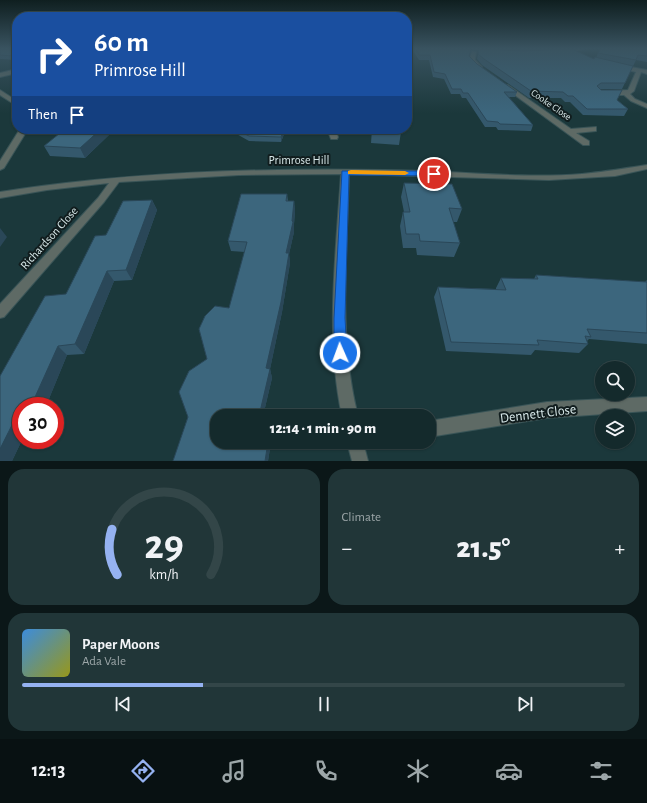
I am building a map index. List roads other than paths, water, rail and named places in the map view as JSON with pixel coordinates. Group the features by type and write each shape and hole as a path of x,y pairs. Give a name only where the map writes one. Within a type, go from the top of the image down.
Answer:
{"street":[{"path":"598,93 626,93 631,91 639,71"},
{"path":"0,75 12,72"},
{"name":"Cooke Close","path":"499,81 586,143"},
{"path":"0,92 12,100"},
{"path":"626,93 633,100 647,106"},
{"path":"570,131 593,129"},
{"path":"0,168 22,134"},
{"path":"333,134 334,138"},
{"name":"Primrose Hill","path":"0,195 54,186 116,180 246,172 345,172 546,177 614,173 647,167"},
{"path":"345,172 339,318 344,390 348,409"},
{"name":"Richardson Close","path":"0,313 101,200 116,180"},
{"name":"Dennett Close","path":"436,428 547,410 647,404"},
{"path":"357,449 360,461"}]}
